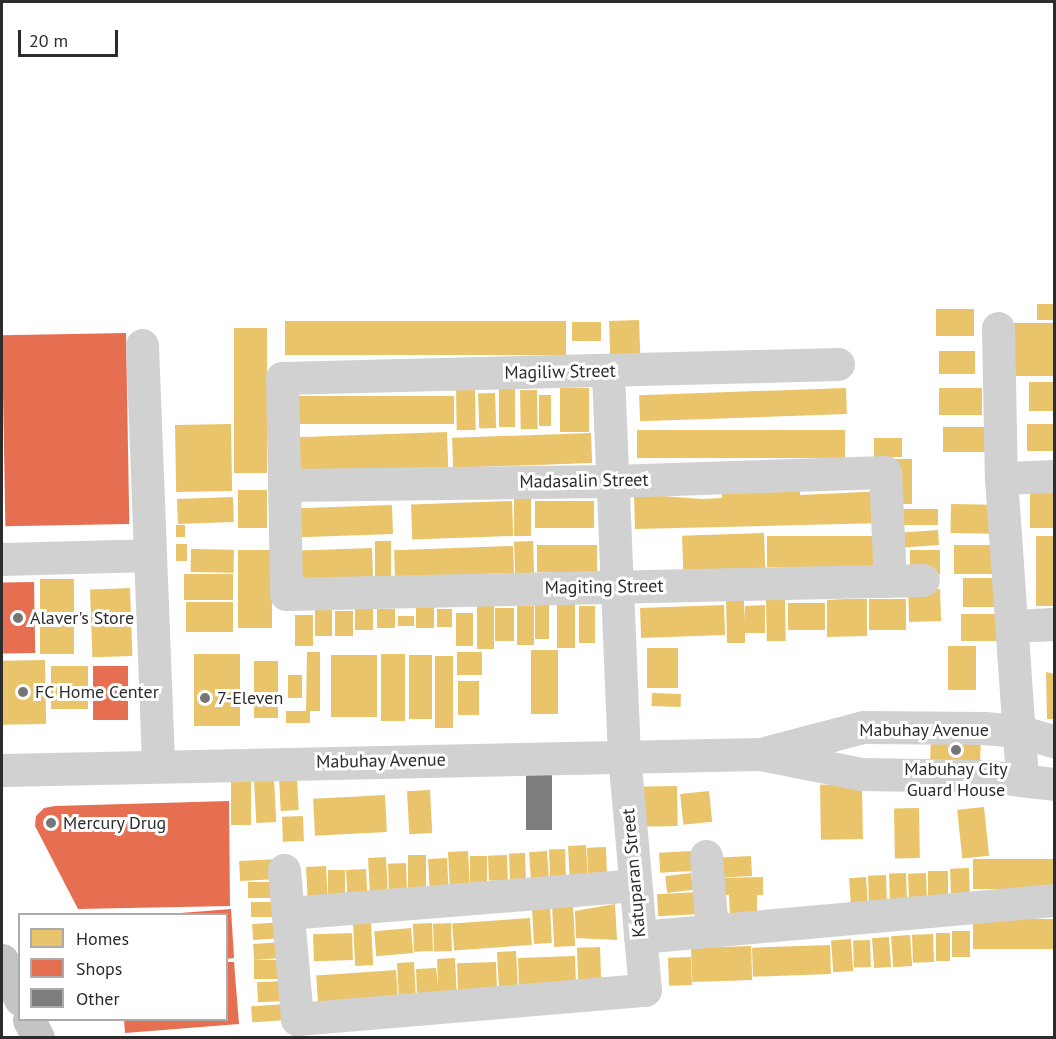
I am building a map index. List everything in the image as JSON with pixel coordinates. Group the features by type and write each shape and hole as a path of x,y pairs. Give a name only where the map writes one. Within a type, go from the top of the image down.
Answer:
{"main road":[{"path":"2,960 18,995"},
{"path":"30,1021 38,1038"}],"street":[{"path":"998,328 1001,478 1022,779"},
{"path":"142,345 158,766"},
{"name":"Magiliw Street","path":"284,485 282,378 838,364"},
{"name":"Katuparan Street","path":"288,913 297,1019 645,990 624,756 608,371"},
{"name":"Madasalin Street","path":"284,485 612,481 885,472 890,581"},
{"path":"1001,478 1054,476"},
{"name":"Magiting Street","path":"284,485 286,594 922,580"},
{"path":"2,559 150,555"},
{"path":"1011,626 1054,624"},
{"name":"Mabuhay Avenue","path":"760,754 863,727 1018,731 1054,741"},
{"name":"Mabuhay Avenue","path":"2,770 760,754 861,774 1022,779 1054,784"},
{"path":"706,856 712,931"},
{"path":"284,870 288,913 635,885"},
{"path":"640,937 1054,900"}],"building: Homes":[{"path":"1037,304 1054,304 1054,320 1037,320"},
{"path":"936,309 974,309 974,336 936,336"},
{"path":"639,320 640,355 610,356 609,321"},
{"path":"285,321 566,321 566,355 285,355"},
{"path":"572,322 601,322 601,341 572,341"},
{"path":"1012,323 1054,323 1054,376 1012,376"},
{"path":"234,328 267,328 267,473 234,473"},
{"path":"939,351 975,351 975,374 939,374"},
{"path":"1029,382 1054,382 1054,411 1029,411"},
{"path":"560,388 589,388 589,432 560,432"},
{"path":"846,388 847,414 640,421 639,395"},
{"path":"939,388 982,388 982,415 939,415"},
{"path":"456,389 475,389 476,430 457,430"},
{"path":"499,389 515,389 515,427 499,427"},
{"path":"520,390 537,390 538,429 521,429"},
{"path":"495,393 496,428 479,429 478,394"},
{"path":"539,395 551,395 551,426 539,426"},
{"path":"292,396 454,396 454,424 292,424"},
{"path":"231,424 232,491 176,492 175,425"},
{"path":"1027,424 1054,424 1054,451 1027,451"},
{"path":"943,427 988,427 988,452 943,452"},
{"path":"637,430 845,430 845,458 637,458"},
{"path":"447,432 448,467 289,473 288,438"},
{"path":"591,433 592,463 453,468 452,438"},
{"path":"874,438 902,438 902,457 874,457"},
{"path":"889,459 912,459 912,504 889,504"},
{"path":"800,487 800,495 884,491 884,523 635,529 634,494 702,499 722,498 722,492"},
{"path":"238,490 267,490 267,528 238,528"},
{"path":"1030,491 1054,491 1054,528 1030,528"},
{"path":"514,496 531,496 531,536 514,536"},
{"path":"233,497 234,522 178,524 177,499"},
{"path":"512,501 513,536 412,540 411,505"},
{"path":"535,501 594,501 594,528 535,528"},
{"path":"951,504 993,505 992,534 950,533"},
{"path":"392,505 393,534 292,538 291,509"},
{"path":"900,509 938,509 938,525 900,525"},
{"path":"176,525 185,525 185,537 176,537"},
{"path":"938,530 939,545 900,548 899,533"},
{"path":"764,533 765,569 683,572 682,536"},
{"path":"767,536 884,536 884,567 767,567"},
{"path":"1036,536 1054,536 1054,606 1036,606"},
{"path":"375,541 391,541 391,580 375,580"},
{"path":"533,541 534,579 515,580 514,542"},
{"path":"176,544 187,544 187,561 176,561"},
{"path":"537,545 597,545 597,572 537,572"},
{"path":"954,545 995,545 995,574 954,574"},
{"path":"513,546 514,573 395,577 394,550"},
{"path":"372,548 373,578 293,581 292,551"},
{"path":"191,549 234,550 234,573 191,572"},
{"path":"238,550 272,550 272,628 238,628"},
{"path":"910,550 940,550 940,575 910,575"},
{"path":"184,574 233,574 233,600 184,600"},
{"path":"963,578 996,578 996,607 963,607"},
{"path":"40,579 74,579 74,654 40,654"},
{"path":"130,588 132,656 92,657 90,589"},
{"path":"940,589 941,621 909,622 908,590"},
{"path":"766,598 785,598 786,641 767,641"},
{"path":"867,599 867,636 827,637 827,600"},
{"path":"869,599 906,599 906,630 869,630"},
{"path":"726,600 744,600 744,620 745,606 765,605 765,633 745,633 745,643 727,643"},
{"path":"416,601 434,601 434,628 416,628"},
{"path":"557,601 575,601 575,648 557,648"},
{"path":"186,602 233,602 233,632 186,632"},
{"path":"788,603 825,603 825,630 788,630"},
{"path":"355,604 373,604 373,630 355,630"},
{"path":"477,604 494,604 494,649 477,649"},
{"path":"535,605 549,605 549,639 535,639"},
{"path":"724,605 725,635 641,638 640,608"},
{"path":"517,606 534,606 534,645 517,645"},
{"path":"579,606 595,606 595,643 579,643"},
{"path":"315,607 332,607 332,636 315,636"},
{"path":"495,608 514,608 514,641 495,641"},
{"path":"377,609 395,609 395,628 377,628"},
{"path":"437,609 452,609 452,627 437,627"},
{"path":"335,611 353,611 353,636 335,636"},
{"path":"456,613 473,613 473,646 456,646"},
{"path":"961,614 1004,614 1004,641 961,641"},
{"path":"295,615 313,615 313,646 295,646"},
{"path":"398,616 414,616 414,626 398,626"},
{"path":"948,646 976,646 976,690 948,690"},
{"path":"647,648 678,648 678,688 647,688"},
{"path":"531,650 558,650 558,714 531,714"},
{"path":"307,652 320,652 320,711 310,711 310,723 286,723 286,711 306,711"},
{"path":"457,652 482,652 482,675 457,675"},
{"path":"194,654 240,654 240,726 194,726"},
{"path":"381,654 405,654 405,721 381,721"},
{"path":"331,655 377,655 377,717 331,717"},
{"path":"409,655 432,655 432,719 409,719"},
{"path":"435,656 453,656 453,728 435,728"},
{"name":"FC Home Center","path":"45,660 46,724 3,725 2,661"},
{"path":"254,661 278,661 278,718 254,718"},
{"path":"51,666 88,666 88,709 51,709"},
{"path":"1046,672 1054,674 1054,719 1047,719"},
{"path":"288,675 302,675 302,698 288,698"},
{"path":"458,681 479,681 479,715 458,715"},
{"path":"652,693 681,694 681,707 652,706"},
{"name":"Mabuhay City Guard House","path":"931,735 981,737 980,765 930,763"},
{"path":"297,777 299,810 281,811 279,778"},
{"path":"274,779 276,822 256,823 254,780"},
{"path":"231,780 251,780 251,825 231,825"},
{"path":"862,784 863,839 821,840 820,785"},
{"path":"677,786 678,826 637,827 636,787"},
{"path":"430,790 432,833 409,834 407,791"},
{"path":"709,791 712,822 683,825 680,794"},
{"path":"385,795 387,832 315,836 313,799"},
{"path":"984,807 989,856 962,859 957,810"},
{"path":"894,808 919,808 920,858 895,858"},
{"path":"303,816 304,841 283,842 282,817"},
{"path":"586,845 588,879 570,880 568,846"},
{"path":"606,847 607,874 588,875 587,848"},
{"path":"565,849 566,879 550,880 549,850"},
{"path":"468,851 470,894 450,895 448,852"},
{"path":"547,851 549,883 531,884 529,852"},
{"path":"692,851 693,871 660,873 659,853"},
{"path":"525,853 526,884 510,885 509,854"},
{"path":"408,855 426,855 426,896 408,896"},
{"path":"507,855 508,880 489,881 488,856"},
{"path":"470,856 487,856 487,888 470,888"},
{"path":"751,856 752,876 717,878 716,858"},
{"path":"386,857 388,892 370,893 368,858"},
{"path":"447,858 449,896 430,897 428,859"},
{"path":"278,859 279,879 240,881 239,861"},
{"path":"973,859 1054,859 1054,889 973,889"},
{"path":"406,863 407,889 389,890 388,864"},
{"path":"326,866 328,907 308,908 306,867"},
{"path":"969,868 970,897 951,898 950,869"},
{"path":"366,869 368,902 348,903 346,870"},
{"path":"328,870 345,870 345,897 328,897"},
{"path":"928,871 948,871 948,898 928,898"},
{"path":"691,873 693,890 667,893 665,876"},
{"path":"906,873 907,902 890,903 889,874"},
{"path":"926,873 927,899 909,900 908,874"},
{"path":"886,875 887,903 869,904 868,876"},
{"path":"763,877 763,895 757,895 757,913 730,914 729,895 719,895 719,878"},
{"path":"866,877 868,906 851,907 849,878"},
{"path":"248,882 277,882 277,898 248,898"},
{"path":"699,892 700,914 658,916 657,894"},
{"path":"251,902 278,902 278,917 251,917"},
{"path":"573,904 575,946 554,947 552,905"},
{"path":"615,904 617,940 576,938 575,911"},
{"path":"550,907 552,943 534,944 532,908"},
{"path":"530,918 532,945 454,950 452,923"},
{"path":"973,919 1054,919 1054,949 973,949"},
{"path":"281,922 282,938 253,940 252,924"},
{"path":"371,923 373,965 355,966 353,924"},
{"path":"432,923 433,951 414,952 413,924"},
{"path":"451,923 452,951 434,952 433,924"},
{"path":"411,928 413,953 376,956 374,931"},
{"path":"952,931 970,931 970,957 952,957"},
{"path":"352,933 353,960 314,961 313,934"},
{"path":"936,933 950,933 950,961 936,961"},
{"path":"933,934 934,962 913,963 912,935"},
{"path":"910,935 912,966 893,967 891,936"},
{"path":"889,937 891,967 874,968 872,938"},
{"path":"851,939 853,971 833,972 831,940"},
{"path":"870,940 871,967 854,968 853,941"},
{"path":"281,942 282,958 254,960 253,944"},
{"path":"830,945 831,974 753,977 752,948"},
{"path":"751,946 752,980 692,982 691,948"},
{"path":"600,947 601,981 578,982 577,948"},
{"path":"516,951 518,993 499,994 497,952"},
{"path":"575,956 576,985 519,987 518,958"},
{"path":"691,957 692,985 669,986 668,958"},
{"path":"455,958 457,1000 417,996 416,969 436,968 438,986 437,959"},
{"path":"254,960 282,960 282,979 254,979"},
{"path":"414,962 416,1004 399,1005 397,963"},
{"path":"496,962 497,990 458,991 457,963"},
{"path":"396,970 398,1002 318,1008 316,976"},
{"path":"283,981 284,1001 258,1002 257,982"},
{"path":"285,1004 286,1020 252,1022 251,1006"}],"building: Shops":[{"path":"126,333 129,524 5,526 2,335"},
{"name":"Alaver's Store","path":"34,582 35,653 3,654 2,583"},
{"path":"93,666 128,666 128,720 93,720"},
{"path":"229,801 230,906 78,909 35,826 36,816 44,808 55,806"},
{"path":"231,909 234,958 228,959 228,913 181,913"},
{"path":"228,962 234,962 239,1024 125,1033 124,1021 228,1021"}],"building: Other":[{"path":"526,773 552,773 552,830 526,830"}],"place":[{"name":"Alaver's Store","path":"18,618"},
{"name":"FC Home Center","path":"23,692"},
{"name":"7-Eleven","path":"205,698"},
{"name":"Mabuhay City Guard House","path":"956,750"},
{"name":"Mercury Drug","path":"51,823"}]}
